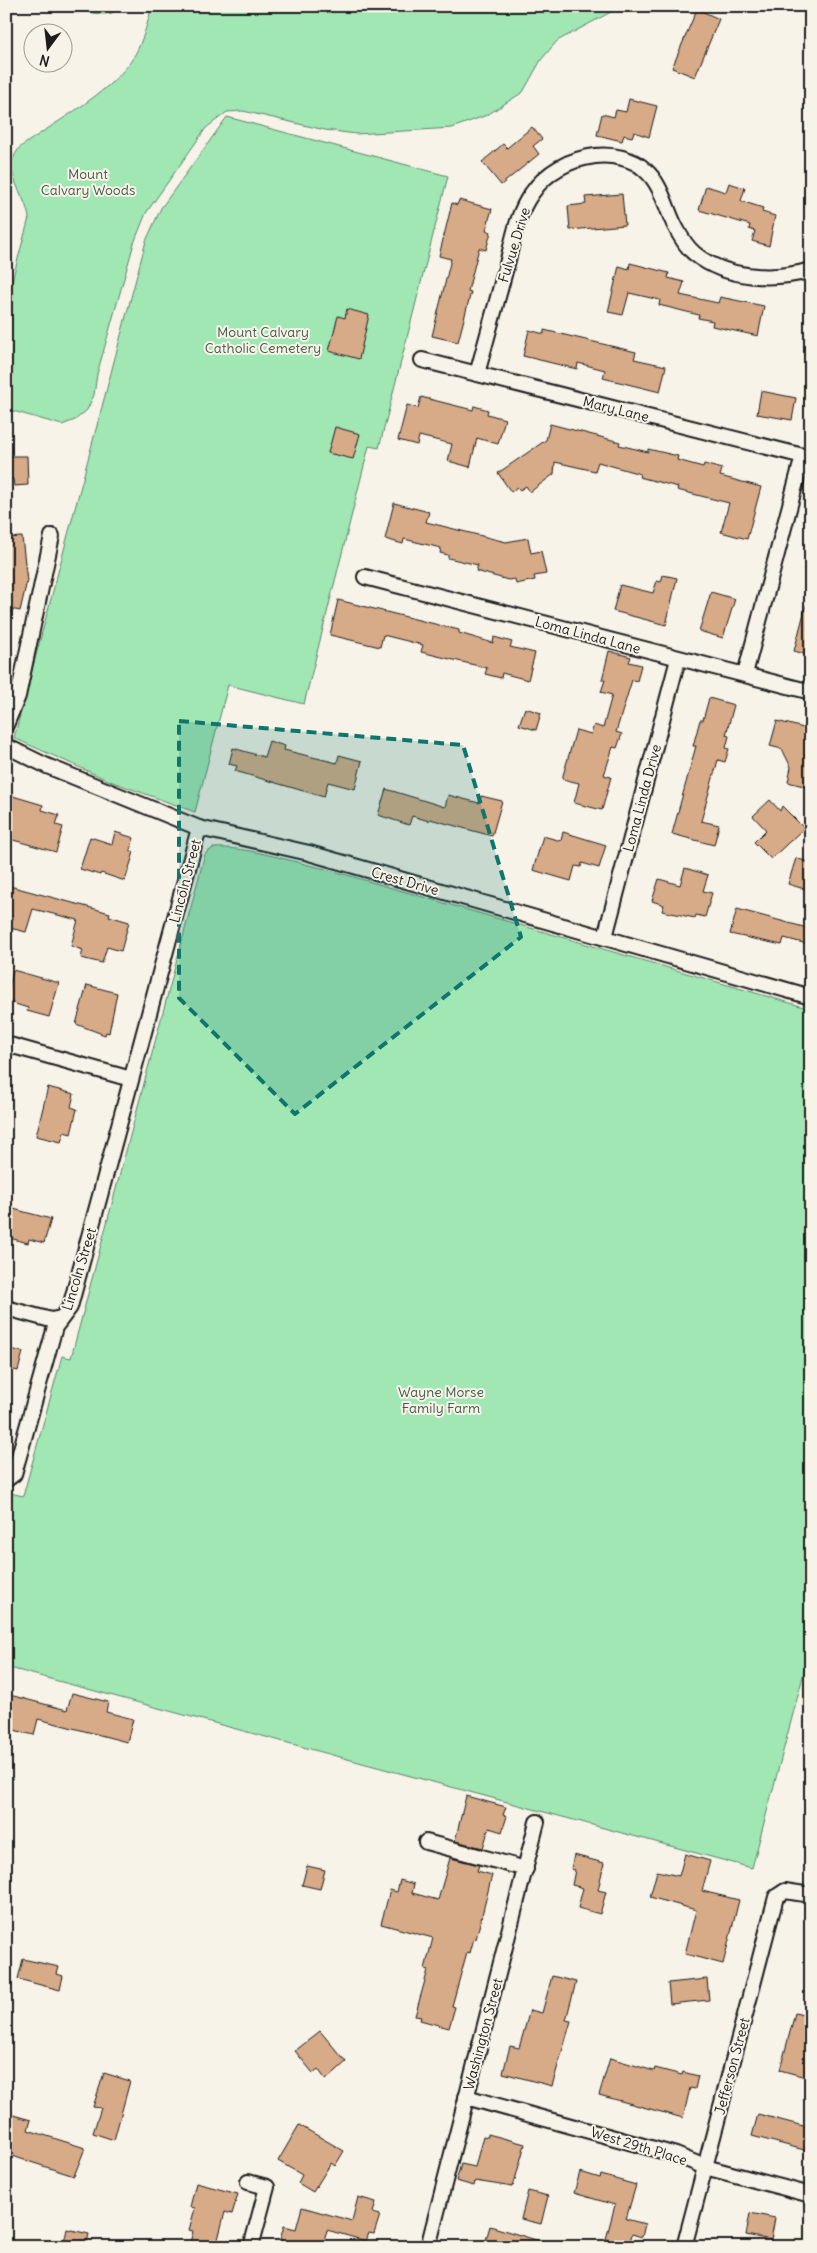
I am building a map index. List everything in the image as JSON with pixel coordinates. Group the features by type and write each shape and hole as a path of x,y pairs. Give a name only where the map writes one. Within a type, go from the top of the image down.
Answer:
{"street":[{"name":"Fulvue Drive","path":"477,374 524,207 541,182 569,162 600,156 615,157 630,161 645,170 656,184 683,240 695,254 727,270 765,278 781,277 811,270"},
{"name":"Mary Lane","path":"422,360 807,457"},
{"path":"745,674 807,457"},
{"path":"6,725 18,696 52,536"},
{"name":"Loma Linda Lane","path":"365,577 811,692"},
{"name":"Loma Linda Drive","path":"605,937 678,658"},
{"name":"Crest Drive","path":"6,746 47,766 199,828 309,853 811,997"},
{"name":"Lincoln Street","path":"6,1480 12,1478 14,1474 55,1327 67,1314 70,1307 199,828"},
{"path":"6,1044 131,1079"},
{"path":"6,1308 52,1320 62,1318"},
{"name":"Washington Street","path":"428,2247 537,1822"},
{"path":"426,1842 526,1869"},
{"name":"Jefferson Street","path":"684,2247 776,1898 781,1892 785,1891 811,1895"},
{"name":"West 29th Place","path":"466,2097 676,2155 705,2167 811,2195"},
{"path":"248,2182 267,2187 251,2247"}],"highlighted area":[{"path":"179,721 463,745 521,937 295,1114 179,998"}],"green space":[{"path":"80,6 116,6 112,13 103,14 91,12"},
{"name":"Mount Calvary Woods","path":"152,6 622,6 557,41 541,60 523,92 487,115 452,128 356,134 325,130 243,111 227,112 206,128 146,213 134,243 97,374 94,395 87,410 75,420 62,425 6,409 6,303 29,218 14,177 12,162 19,148 78,109 119,76 137,51"},
{"name":"Mount Calvary Catholic Cemetery","path":"227,117 448,176 379,448 369,446 304,704 228,685 195,812 110,781 14,738 146,241 161,208"},
{"name":"Wayne Morse Family Farm","path":"213,848 240,849 326,869 811,1009 811,1646 752,1868 6,1667 6,1492 23,1496 62,1356 71,1358 205,854"}],"building":[{"path":"697,9 719,19 695,77 672,68"},
{"path":"629,99 657,106 649,137 634,132 632,137 624,135 622,141 597,135 602,114 614,117 616,110 626,112"},
{"path":"532,127 542,139 533,146 539,154 501,185 482,162 503,144 507,148"},
{"path":"729,183 745,188 741,201 763,208 762,212 775,216 769,246 752,241 755,231 749,229 750,225 699,210 706,186 726,192"},
{"path":"622,194 625,225 570,230 568,206 586,204 585,197"},
{"path":"459,200 492,209 486,230 491,232 486,250 479,248 468,291 471,292 458,342 432,336 451,259 439,256 452,203 457,205"},
{"path":"630,263 669,273 668,278 684,282 680,295 718,303 720,297 764,306 758,336 712,326 713,321 698,318 699,315 659,305 660,300 629,293 623,315 608,312 619,266 629,269"},
{"path":"347,309 369,315 359,359 329,351 338,316 345,318"},
{"path":"529,330 544,334 544,330 636,352 634,359 666,366 660,392 603,378 605,370 578,363 577,369 523,356"},
{"path":"761,391 796,398 792,420 757,414"},
{"path":"421,397 473,410 474,406 488,410 487,414 505,419 498,444 477,438 470,467 448,461 452,444 419,436 417,445 398,440 407,405 418,408"},
{"path":"550,424 620,442 619,445 648,452 648,449 678,456 677,460 703,467 704,464 722,469 720,476 761,487 747,539 721,532 729,503 677,490 678,487 639,477 640,474 598,462 595,471 555,462 554,474 530,492 526,486 520,490 517,487 511,492 498,473 546,440"},
{"path":"335,427 360,434 353,459 328,453"},
{"path":"6,456 27,456 28,485 14,486 13,479 6,479"},
{"path":"394,503 429,512 426,522 506,542 528,538 531,553 541,551 546,574 534,576 535,580 516,584 515,579 508,580 476,571 478,565 448,558 448,555 440,553 441,548 404,539 403,544 385,539"},
{"path":"22,537 27,581 20,611 6,608 6,538"},
{"path":"663,575 677,578 666,625 613,611 620,585 653,593 657,581 661,582"},
{"path":"711,592 735,599 723,638 699,631"},
{"path":"338,600 459,630 459,633 493,643 494,637 512,642 510,647 535,653 528,680 502,673 501,678 485,674 487,668 421,652 423,645 383,635 380,647 330,635"},
{"path":"806,605 811,605 811,656 794,651"},
{"path":"609,651 631,657 629,662 641,665 637,681 632,680 616,732 622,734 617,748 613,747 604,775 611,777 602,810 574,803 579,783 562,779 576,730 591,734 594,725 603,728 612,695 601,692 605,680 602,680"},
{"path":"709,698 734,705 726,735 729,736 726,748 729,749 725,762 718,760 701,821 719,825 714,845 672,834 696,746 693,746 700,720 703,720"},
{"path":"525,708 541,713 536,730 519,725"},
{"path":"777,721 811,730 811,788 788,782 791,767 782,749 770,746"},
{"path":"269,741 285,746 284,750 337,763 339,755 362,761 355,789 328,782 324,797 235,771 237,766 229,764 233,748 264,757"},
{"path":"386,789 445,807 448,795 479,803 481,796 502,801 492,836 430,819 429,821 412,816 409,825 378,815"},
{"path":"6,794 43,805 42,810 59,815 56,825 63,827 56,852 6,838"},
{"path":"770,800 780,811 782,806 804,828 771,859 754,842 766,830 753,816"},
{"path":"115,832 134,838 130,850 134,852 125,881 101,873 100,875 80,869 90,837 112,844"},
{"path":"563,832 606,845 599,868 582,863 581,867 575,866 571,881 533,870 543,836 561,841"},
{"path":"796,858 811,863 811,891 788,884"},
{"path":"685,868 708,875 703,891 712,893 705,917 696,915 695,918 662,911 664,905 652,901 659,879 680,885"},
{"path":"6,885 110,913 109,916 129,922 121,951 107,947 102,963 81,958 83,950 71,946 78,920 33,909 26,932 6,927"},
{"path":"737,909 811,929 811,945 784,938 782,945 730,934"},
{"path":"13,970 59,983 49,1017 27,1011 28,1008 6,1001"},
{"path":"87,985 117,993 109,1033 106,1032 105,1035 76,1024"},
{"path":"48,1087 74,1094 71,1107 77,1109 71,1134 64,1132 61,1142 36,1136"},
{"path":"6,1207 51,1219 44,1243 29,1239 28,1243 6,1237"},
{"path":"6,1348 23,1352 18,1371 6,1368"},
{"path":"72,1693 108,1702 106,1712 133,1719 127,1742 38,1719 34,1735 6,1728 6,1694 67,1710"},
{"path":"466,1796 506,1807 503,1815 507,1816 502,1832 489,1828 483,1848 455,1841"},
{"path":"685,1854 710,1861 702,1891 739,1900 723,1964 685,1954 696,1910 650,1897 657,1871 679,1876"},
{"path":"574,1855 604,1863 598,1890 606,1892 600,1914 578,1908 583,1888 572,1885 575,1870 571,1869"},
{"path":"450,1858 479,1865 477,1871 492,1875 476,1939 474,1938 470,1953 467,1952 452,2006 455,2007 449,2028 420,2020 421,2017 415,2016 428,1970 425,1969 433,1938 381,1924 390,1890 397,1892 400,1880 414,1884 412,1893 438,1900"},
{"path":"307,1866 325,1870 320,1889 302,1885"},
{"path":"23,1959 59,1967 57,1974 63,1976 60,1990 18,1979"},
{"path":"552,1976 576,1982 566,2020 571,2021 552,2086 503,2073 510,2046 519,2048 530,2010 542,2013"},
{"path":"707,1979 709,2000 670,2004 668,1983"},
{"path":"795,2013 811,2017 811,2070 809,2078 780,2070"},
{"path":"320,2031 346,2062 326,2080 318,2069 313,2073 295,2051"},
{"path":"610,2058 654,2071 655,2068 682,2075 683,2072 698,2076 695,2089 690,2088 683,2118 599,2095"},
{"path":"104,2073 130,2081 114,2140 93,2133 101,2108 93,2107"},
{"path":"6,2113 31,2120 28,2130 85,2148 74,2176 6,2154"},
{"path":"758,2114 811,2128 808,2151 752,2136"},
{"path":"299,2125 344,2151 335,2166 331,2163 313,2192 298,2183 302,2175 278,2161"},
{"path":"488,2134 525,2144 513,2187 475,2181 474,2186 456,2181 461,2164 475,2167 483,2136 488,2137"},
{"path":"580,2172 600,2178 601,2175 636,2185 626,2219 645,2224 642,2237 632,2234 629,2246 606,2239 615,2205 574,2193"},
{"path":"196,2183 238,2194 232,2214 225,2212 216,2247 189,2247 193,2231 189,2230 195,2208 190,2207"},
{"path":"528,2191 548,2196 541,2224 521,2219"},
{"path":"358,2197 376,2202 373,2213 380,2215 374,2234 369,2233 366,2241 327,2230 322,2247 278,2247 284,2226 296,2229 302,2207 352,2221"},
{"path":"750,2213 775,2218 771,2240 746,2235"},
{"path":"490,2226 546,2243 546,2247 484,2247"},
{"path":"67,2229 89,2234 86,2247 63,2247"}]}
